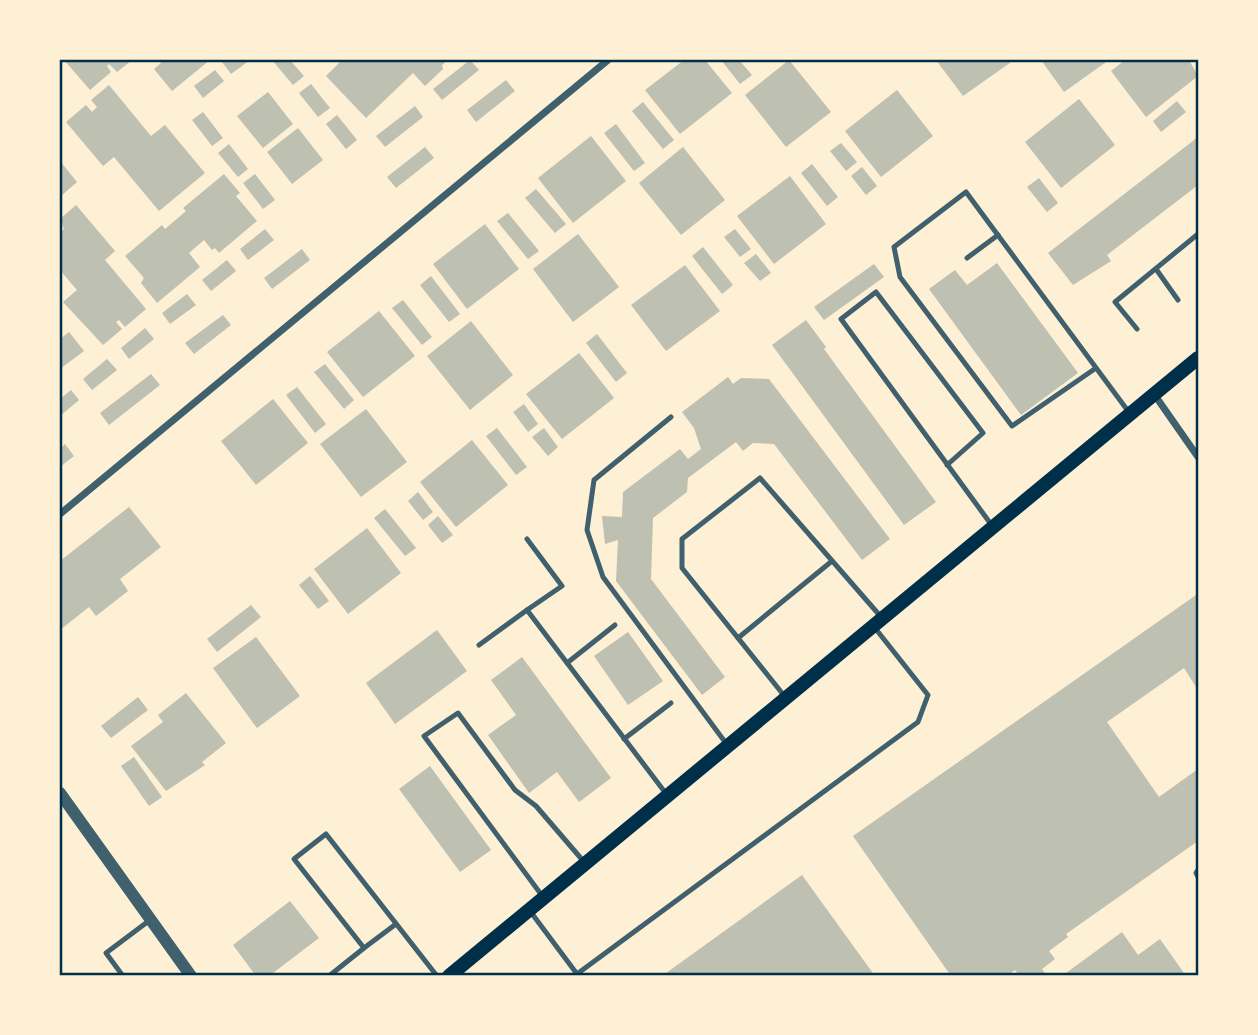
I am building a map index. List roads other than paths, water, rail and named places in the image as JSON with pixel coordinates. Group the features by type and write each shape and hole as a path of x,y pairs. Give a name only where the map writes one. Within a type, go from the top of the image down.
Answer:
{"main road":[{"path":"449,975 1199,358"}],"street":[{"path":"60,514 608,60"},
{"path":"1154,394 1199,457"},
{"path":"60,793 191,975"}],"lane":[{"path":"1096,368 1012,426 900,277 894,247 966,191 1130,414"},
{"path":"967,258 998,235"},
{"path":"1137,329 1115,302 1198,236"},
{"path":"1156,269 1178,300"},
{"path":"947,464 983,433 876,292 841,319 993,527"},
{"path":"671,417 594,480 587,530 603,577 727,746"},
{"path":"529,909 578,975 918,722 928,695 832,561 760,478 682,539 682,568 786,698"},
{"path":"479,645 562,586 527,539"},
{"path":"738,638 832,561"},
{"path":"527,610 667,795"},
{"path":"567,663 615,625"},
{"path":"624,739 671,703"},
{"path":"544,897 424,736 458,713 515,790 536,806 585,863"},
{"path":"364,948 294,859 326,834 437,975"},
{"path":"1199,870 1196,873 1199,877"},
{"path":"123,975 106,953 150,920"},
{"path":"329,975 396,924"}]}
